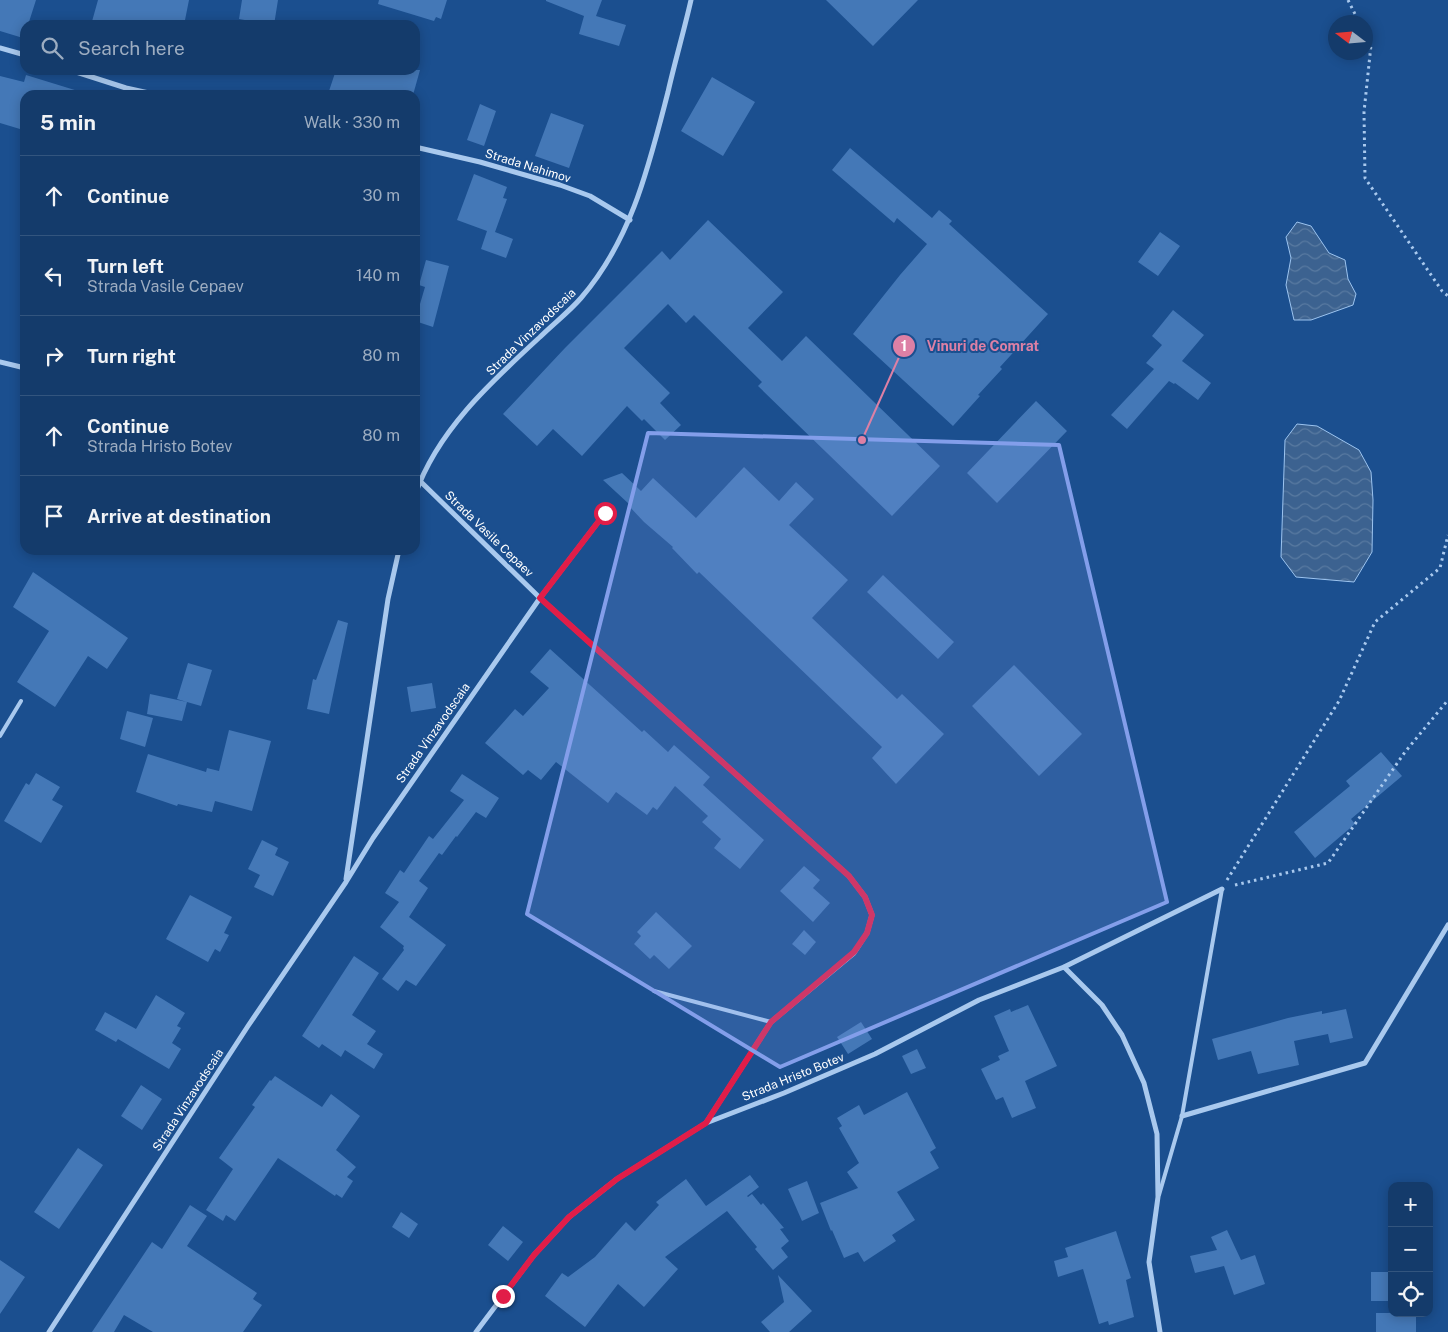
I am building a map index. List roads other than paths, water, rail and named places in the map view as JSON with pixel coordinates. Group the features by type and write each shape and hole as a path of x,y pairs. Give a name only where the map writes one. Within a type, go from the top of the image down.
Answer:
{"street":[{"name":"Strada Vinzavodscaia","path":"420,475 434,452 458,420 507,367 580,299 610,259 630,220 652,156 689,1"},
{"path":"0,48 20,54"},
{"path":"86,75 135,90"},
{"name":"Strada Nahimov","path":"420,148 480,162 560,185 590,196 630,220"},
{"path":"0,362 20,367"},
{"name":"Strada Vasile Cepaev","path":"420,483 540,598 849,876 865,897 872,915 867,933 854,952 771,1022"},
{"name":"Strada Vinzavodscaia","path":"49,1332 248,1026 346,882 384,822 540,598 605,513"},
{"name":"Strada Vinzavodscaia","path":"346,882 388,599 398,555"},
{"name":"Strada Hristo Botev","path":"476,1332 534,1255 569,1217 617,1179 706,1123 784,1094 875,1054 979,1000 1064,967 1222,889"},
{"path":"1182,1116 1365,1063 1448,925"},
{"path":"1064,967 1102,1005 1122,1035 1144,1083 1157,1134 1158,1197 1149,1262 1160,1332"},
{"path":"706,1123 771,1022"}],"lane":[{"path":"0,736 20,701"},
{"path":"1158,1197 1182,1116 1222,889"},
{"path":"654,991 771,1022"}],"water":[{"path":"1297,222 1311,226 1329,253 1345,260 1348,279 1356,294 1353,305 1311,320 1294,320 1286,285 1291,258 1286,237"},
{"path":"1297,424 1317,426 1359,450 1371,472 1373,500 1372,552 1354,582 1296,577 1281,557 1285,440"}],"place":[{"name":"Vinuri de Comrat","path":"862,440"}]}
